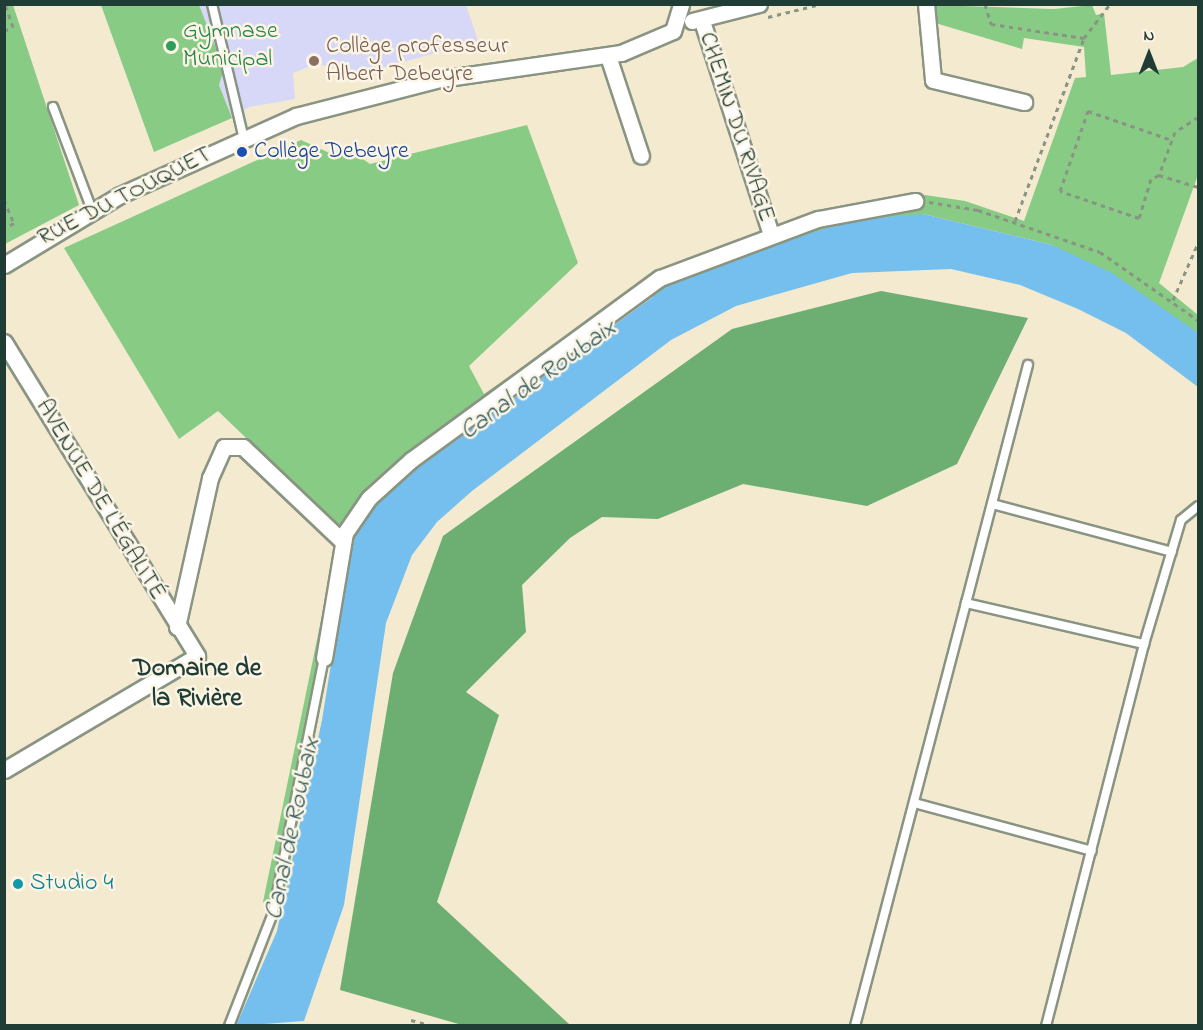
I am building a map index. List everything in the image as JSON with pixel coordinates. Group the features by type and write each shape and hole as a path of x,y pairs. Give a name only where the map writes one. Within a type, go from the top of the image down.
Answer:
{"street":[{"path":"681,11 702,21 759,4"},
{"path":"926,4 933,80 1024,102"},
{"name":"RUE DU TOUQUET","path":"4,265 92,210 244,138 313,110 386,91 608,56 668,35 681,11"},
{"name":"CHEMIN DU RIVAGE","path":"702,21 771,234"},
{"path":"608,56 641,156"},
{"path":"324,657 343,542 352,520 389,478 566,344 660,278 771,234 866,207 915,201"},
{"name":"AVENUE DE L'ÉGALITÉ","path":"4,342 177,627 197,656 4,770"},
{"path":"177,627 210,478 224,447 243,447 343,542"}],"lane":[{"path":"212,4 244,138"},
{"path":"53,107 92,210"},
{"path":"855,1026 1028,365"},
{"path":"992,504 1172,552"},
{"path":"1046,1026 1144,644 1181,520 1198,506"},
{"path":"966,603 1144,644"},
{"path":"229,1026 276,903 324,657"},
{"path":"914,803 1092,851"}],"path":[{"path":"4,31 13,27 5,4"},
{"path":"985,4 991,24 1084,38"},
{"path":"999,4 1073,4"},
{"path":"1015,221 1084,38 1110,4"},
{"path":"1172,140 1088,111 1060,191 1139,218 1151,178 1160,175 1198,187"},
{"path":"1160,175 1175,132 1198,117"},
{"path":"4,200 14,223 4,228"},
{"path":"915,201 958,206 1015,221 1100,252 1173,300 1198,320"},
{"path":"1173,300 1198,243"},
{"path":"411,1020 433,1026"}],"shaded area":[{"name":"Collège professeur Albert Debeyre","path":"199,5 466,5 478,41 364,73 316,64 293,73 295,99 249,107 232,118 219,85 223,69"}],"green space":[{"path":"4,5 13,5 79,205 5,244"},
{"path":"101,5 199,5 224,69 219,85 232,118 154,152"},
{"path":"931,5 1054,9 1092,5 1096,15 1104,13 1111,75 1183,67 1198,58 1198,175 1159,283 1198,315 1198,333 1052,245 923,214 642,300 400,481 347,564 281,910 263,902 340,528 218,411 179,439 64,248 301,140 336,156 353,152 370,164 527,125 578,263 469,366 484,394 627,295 758,234 838,207 925,195 965,201 1024,221 1075,78 1086,77 1084,47 1024,38 1022,49 932,22"},
{"path":"881,291 1028,318 957,464 867,506 743,484 658,519 602,517 570,538 522,585 526,632 466,692 499,715 437,902 569,1024 462,1025 340,990 393,673 443,536 732,329"}],"water":[{"name":"Canal de Roubaix","path":"923,214 1052,245 1112,273 1198,333 1198,387 1126,333 1078,309 1020,285 951,269 852,273 736,306 671,340 472,491 437,522 412,555 386,623 344,905 304,1021 236,1026 277,931 322,720 347,565 358,529 374,507 400,481 683,275 851,220"}],"place":[{"name":"Gymnase Municipal","path":"171,46"},
{"name":"Collège professeur Albert Debeyre","path":"314,61"},
{"name":"Collège Debeyre","path":"242,152"},
{"name":"Studio 4","path":"18,884"}],"district":[{"name":"Domaine de la Rivière","path":"197,685"}]}
